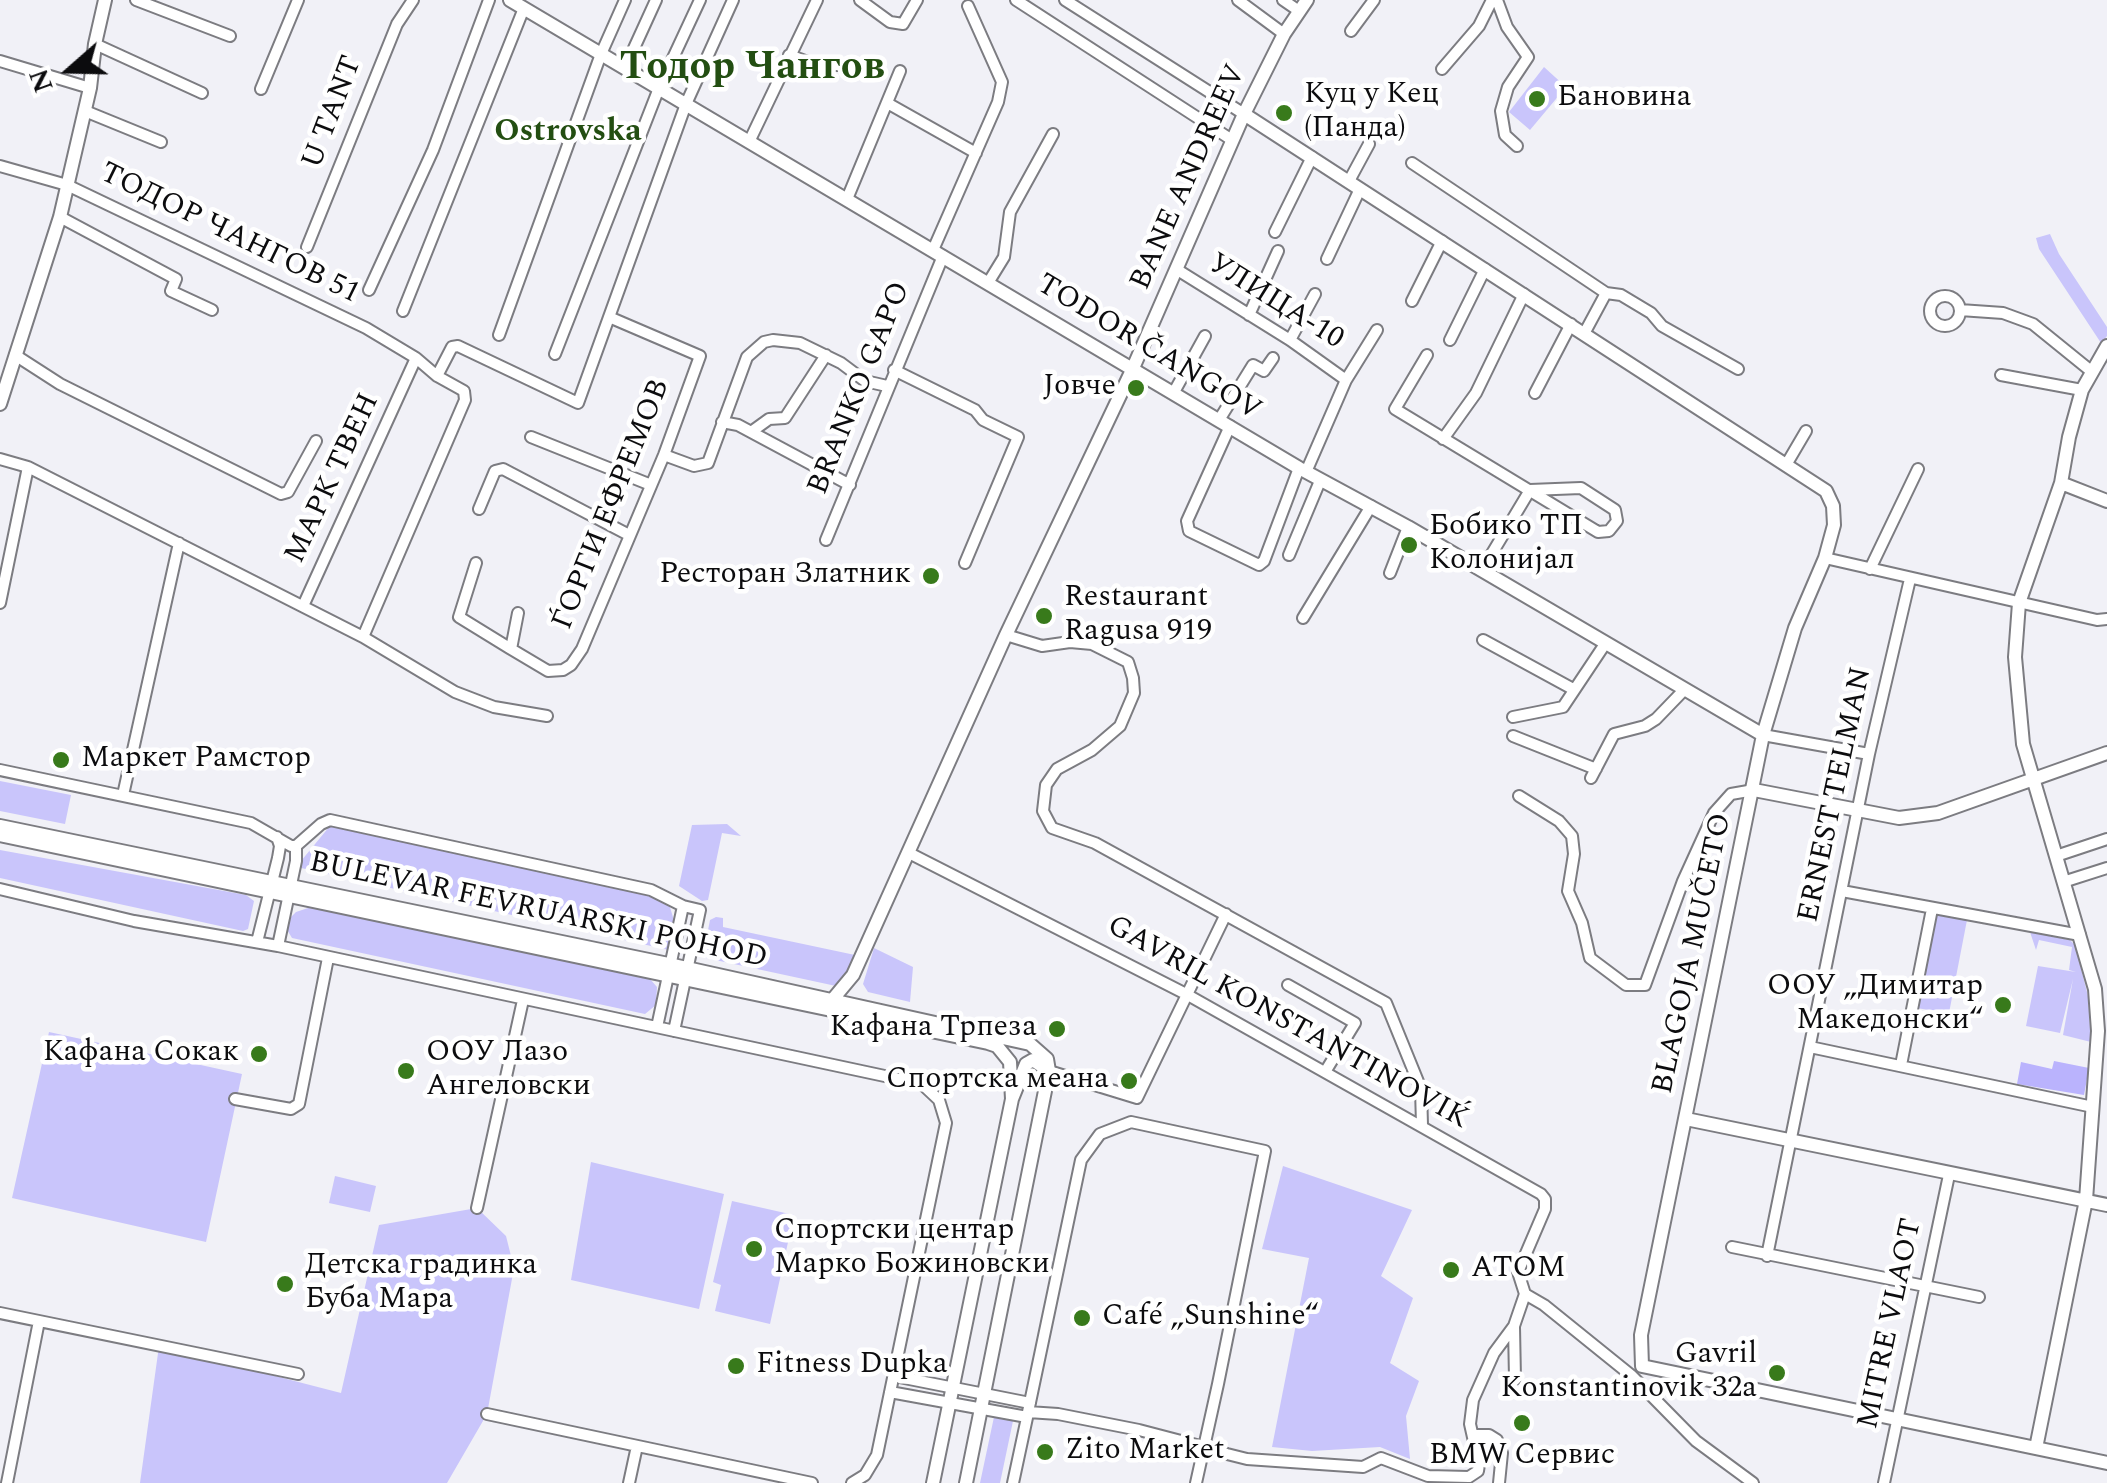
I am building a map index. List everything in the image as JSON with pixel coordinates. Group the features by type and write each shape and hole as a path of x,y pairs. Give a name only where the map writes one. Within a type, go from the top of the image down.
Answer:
{"street":[{"path":"0,404 60,217 90,88 105,0"},
{"path":"136,0 230,36"},
{"path":"261,89 298,0"},
{"name":"U TANT","path":"307,247 396,24 413,0"},
{"path":"370,290 433,150 490,0"},
{"name":"TODOR ČANGOV","path":"510,0 1320,481 1408,527 1763,735"},
{"path":"499,335 601,54 625,0"},
{"path":"625,68 656,0"},
{"path":"555,354 659,88 700,0"},
{"path":"437,376 452,347 458,346 578,403 686,104 732,0"},
{"path":"750,142 817,0"},
{"path":"860,0 874,4 890,22 903,24 917,0"},
{"path":"1016,0 1232,140"},
{"path":"1065,0 1786,465 1806,430"},
{"path":"1238,0 1284,34"},
{"path":"1283,0 1303,6"},
{"path":"1351,31 1374,0"},
{"path":"1442,70 1495,0"},
{"path":"1495,0 1507,27 1528,56 1508,87 1501,111 1506,135 1517,146"},
{"name":"BRANKO GAPO","path":"826,540 998,102 1002,82 968,6"},
{"name":"BANE ANDREEV","path":"833,999 853,975 1006,636 1133,368 1244,114 1284,34 1303,6"},
{"path":"403,311 524,8"},
{"path":"95,44 202,93"},
{"path":"790,54 816,64 857,65"},
{"path":"0,61 90,88"},
{"path":"847,199 900,72"},
{"path":"889,104 976,152"},
{"path":"85,110 162,142"},
{"path":"988,283 1004,256 1010,212 1053,134"},
{"path":"1327,259 1369,144"},
{"path":"1276,232 1312,157"},
{"path":"1412,163 1606,293 1622,295 1662,326 1738,369"},
{"name":"ТОДОР ЧАНГОВ 51","path":"0,166 67,185 366,328 464,391 465,400 363,637"},
{"path":"60,217 176,279 171,291 212,310"},
{"path":"1412,301 1442,241"},
{"path":"1249,315 1278,251"},
{"path":"1450,340 1485,269"},
{"name":"УЛИЦА-10","path":"1176,270 1290,340 1346,380"},
{"path":"1585,332 1606,293"},
{"path":"1290,340 1315,294"},
{"path":"1443,439 1476,393 1524,294"},
{"path":"1960,310 2003,313 2033,324 2091,371"},
{"name":"ЃОРГИ ЕФРЕМОВ","path":"518,613 511,649 548,671 572,665 582,650 664,455 700,356 609,317"},
{"path":"1535,393 1570,324"},
{"path":"1273,358 1264,371 1253,365 1225,423 1187,526 1189,531 1259,564 1264,561 1346,380 1377,330"},
{"path":"1174,392 1205,336"},
{"path":"664,455 694,466 710,460 747,358 764,342 792,341 826,354 865,382 887,386"},
{"path":"2036,1448 2086,1200 2097,1009 2080,935 2032,778 2016,699 2015,657 2019,602 2061,483 2082,390 2104,350"},
{"path":"751,432 769,418 785,418 826,354"},
{"path":"14,355 60,384 281,494 288,492 316,441"},
{"path":"1427,355 1395,409 1598,532 1609,531 1617,521 1616,510 1581,488 1530,490"},
{"name":"МАРК ТВЕН","path":"303,606 416,358"},
{"path":"894,370 975,410 983,420 1018,437 965,563"},
{"path":"2001,375 2082,390"},
{"path":"722,422 751,432 850,485"},
{"path":"532,437 651,485"},
{"path":"0,459 28,466 303,606 454,692 494,707 546,716"},
{"name":"BLAGOJA MUČETO","path":"1786,465 1826,492 1833,506 1834,526 1825,558 1795,628 1763,735 1641,1335 1642,1366 1897,1419"},
{"path":"0,603 28,466"},
{"path":"1870,569 1918,468"},
{"path":"479,510 495,471 503,469 628,534"},
{"path":"1289,555 1320,481"},
{"path":"2061,483 2107,501"},
{"path":"1482,570 1530,490"},
{"path":"1302,618 1370,506"},
{"path":"1390,573 1408,527"},
{"path":"123,796 179,544"},
{"path":"1825,558 2097,620 2107,619"},
{"path":"476,563 458,617 511,649"},
{"name":"ERNEST TELMAN","path":"1767,1256 1869,754 1910,579"},
{"path":"1006,636 1042,646 1092,644 1128,662 1132,678 1134,693 1120,726 1092,750 1057,770 1046,785 1043,811 1052,828 1095,843 1390,1007 1421,1089 1422,1125"},
{"path":"1484,640 1572,689"},
{"path":"1513,717 1563,707 1605,644"},
{"path":"1513,736 1593,773 1610,734 1645,726 1684,690"},
{"path":"1763,735 1869,754"},
{"path":"1518,796 1558,821 1572,836 1574,854 1568,891 1582,923 1590,958 1626,985 1645,985 1683,880 1714,813 1731,794 1754,790 1900,818 1938,814 2107,752"},
{"path":"0,770 252,823 296,846"},
{"path":"278,946 296,846 330,820 644,888 700,910 674,1031"},
{"name":"BULEVAR FEVRUARSKI POHOD","path":"0,826 270,888"},
{"path":"257,942 280,846 274,834"},
{"name":"BULEVAR FEVRUARSKI POHOD","path":"0,836 671,970 988,1042 997,1046 1010,1062 1012,1100"},
{"path":"2056,856 2107,840"},
{"name":"GAVRIL KONSTANTINOVIḰ","path":"909,853 1186,994 1422,1125 1545,1199 1546,1209 1518,1272 1525,1294"},
{"path":"2064,882 2107,868"},
{"path":"0,888 134,921 278,946 915,1080 929,1089 938,1100 946,1123 877,1454 865,1474 852,1483"},
{"path":"1842,892 2080,935"},
{"path":"657,1027 683,906"},
{"path":"1900,1065 1932,909"},
{"path":"933,1483 1012,1100 1026,1064 1034,1060 1049,1071 1137,1098 1226,914"},
{"path":"235,1100 291,1109 299,1104 328,958"},
{"name":"BULEVAR FEVRUARSKI POHOD","path":"687,974 833,999 1017,1039 1040,1051 1047,1059 1049,1071"},
{"path":"853,975 863,1006"},
{"path":"1288,985 1355,1023 1326,1072"},
{"path":"477,1208 523,1000"},
{"path":"1810,1048 2093,1107"},
{"path":"966,1483 1049,1071"},
{"path":"1686,1120 2107,1204"},
{"path":"1013,1483 1081,1160 1100,1134 1131,1122 1265,1150 1196,1483"},
{"name":"MITRE VLAOT","path":"1884,1483 1948,1175"},
{"path":"1732,1248 1979,1297"},
{"path":"890,1392 981,1410 1028,1411 1112,1424 1247,1459 1363,1467 1380,1458 1428,1476 1469,1477 1479,1464 1470,1412 1472,1400 1494,1353 1514,1326 1525,1294 1632,1376 1696,1441 1752,1483"},
{"path":"0,1313 298,1374"},
{"path":"7,1483 38,1321"},
{"path":"1514,1326 1515,1379"},
{"path":"894,1376 984,1395 1028,1411"},
{"path":"486,1414 812,1483"},
{"path":"1897,1419 2107,1463"},
{"path":"1473,1435 1489,1435 1498,1440 1502,1453 1499,1483"},
{"path":"629,1483 637,1446"},
{"path":"1360,1483 1363,1467"}],"shaded area":[{"name":"Бановина","path":"1544,67 1566,87 1530,130 1509,112"},
{"path":"2050,234 2107,327 2107,336 2101,343 2039,249 2036,238"},
{"path":"0,781 71,795 65,824 0,811"},
{"path":"334,821 644,888 669,904 676,927 669,950 301,868 301,861"},
{"path":"727,824 741,836 722,833 708,900 702,901 679,886 692,825"},
{"path":"0,850 246,895 254,901 248,929 0,878"},
{"path":"311,907 650,979 657,987 656,1005 645,1014 292,938 286,928 289,919"},
{"path":"1940,914 1967,920 1949,1013 1916,1008 1934,918"},
{"path":"723,918 723,927 855,955 844,980 836,986 706,958 710,920"},
{"path":"2030,932 2070,940 2075,945 2088,996 2091,1042 2063,1035 2073,979 2060,1033 2026,1026 2038,966 2076,972 2069,970 2072,947 2039,940 2036,950"},
{"path":"874,948 913,967 910,1002 868,992 863,984"},
{"path":"49,1032 242,1074 206,1242 12,1198"},
{"path":"2054,1061 2089,1068 2084,1095 2017,1084 2021,1062 2052,1069"},
{"path":"591,1162 724,1194 699,1309 571,1280"},
{"path":"1283,1166 1412,1210 1381,1276 1413,1298 1390,1363 1419,1381 1406,1416 1410,1459 1380,1447 1312,1451 1272,1447 1309,1258 1262,1249"},
{"path":"335,1176 376,1186 370,1212 329,1203"},
{"name":"Спортски центар Марко Божиновски","path":"732,1201 794,1215 770,1324 715,1311 721,1285 713,1282"},
{"path":"477,1208 506,1236 514,1268 487,1414 447,1483 140,1483 159,1346 341,1393 379,1225"},
{"path":"994,1417 1013,1421 1000,1483 980,1483"}],"place":[{"name":"Бановина","path":"1537,99"},
{"name":"Куц у Кец (Панда)","path":"1284,113"},
{"name":"Јовче","path":"1136,388"},
{"name":"Бобико ТП Колонијал","path":"1409,545"},
{"name":"Ресторан Златник","path":"931,576"},
{"name":"Restaurant Ragusa 919","path":"1044,616"},
{"name":"Маркет Рамстор","path":"61,760"},
{"name":"ООУ „Димитар Македонски“","path":"2003,1005"},
{"name":"Кафана Трпеза","path":"1057,1029"},
{"name":"Кафана Сокак","path":"259,1054"},
{"name":"ООУ Лазо Ангеловски","path":"406,1071"},
{"name":"Спортска меана","path":"1129,1081"},
{"name":"Спортски центар Марко Божиновски","path":"754,1249"},
{"name":"АТОМ","path":"1451,1270"},
{"name":"Детска градинка Буба Мара","path":"285,1284"},
{"name":"Café „Sunshine“","path":"1082,1318"},
{"name":"Fitness Dupka","path":"736,1366"},
{"name":"Gavril Konstantinovik 32a","path":"1777,1373"},
{"name":"BMW Сервис","path":"1522,1423"},
{"name":"Zito Market","path":"1045,1452"}],"district":[{"name":"Тодор Чангов","path":"752,70"},
{"name":"Ostrovska","path":"568,134"}]}
